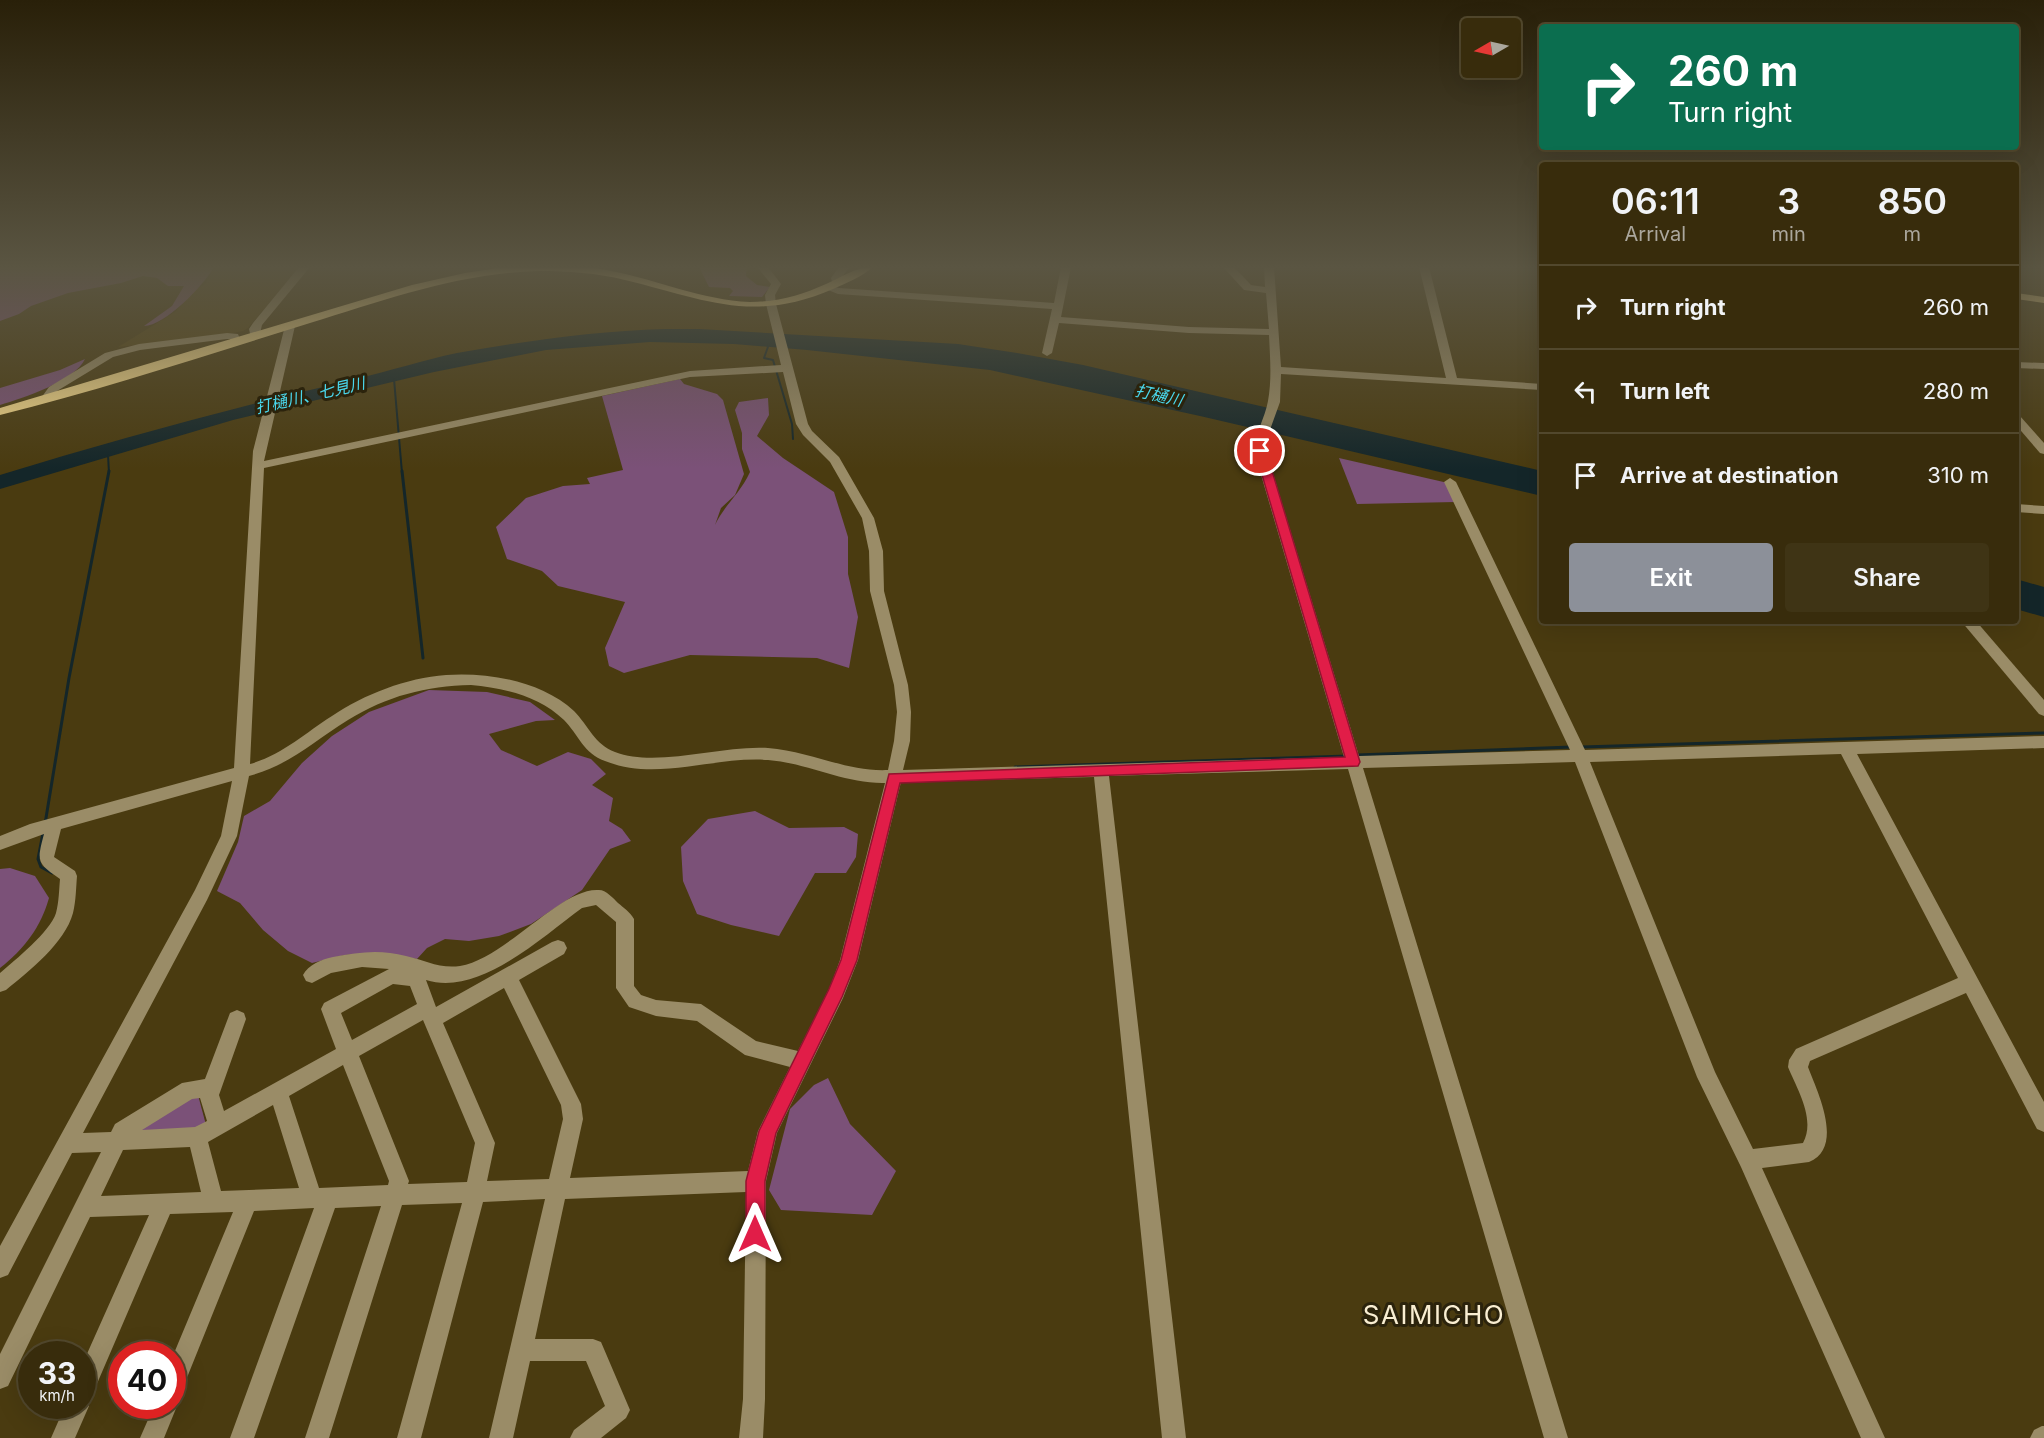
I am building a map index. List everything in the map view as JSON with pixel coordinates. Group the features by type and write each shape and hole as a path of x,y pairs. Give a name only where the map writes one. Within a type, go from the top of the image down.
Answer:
{"main road":[{"path":"0,412 262,334"}],"street":[{"path":"0,1266 201,895 229,836 242,772 258,466 267,418 288,334"},
{"path":"751,1438 754,1399 756,1181 768,1131 837,992 849,960 894,778 902,741 904,712 902,685 877,591 876,551 868,518 843,472 802,424 779,334"},
{"path":"1047,353 1052,334"},
{"path":"1273,334 1275,370 1273,404 1261,436 1260,451 1556,1438"},
{"path":"1440,334 1452,381"},
{"path":"46,398 53,389 98,360 115,353 227,336 234,336 236,342"},
{"path":"258,466 690,374 785,360"},
{"path":"2019,365 2044,366"},
{"path":"1275,370 1539,387"},
{"path":"2019,421 2044,450"},
{"path":"1450,482 1580,755 1707,1077 1748,1160 1873,1438"},
{"path":"2019,508 2044,510"},
{"path":"1971,624 2044,710"},
{"path":"0,843 47,826 264,765 291,752 346,713 380,696 432,682 466,679 506,684 548,701 570,717 589,745 618,760 663,762 705,757 770,754 847,774 894,778 2044,742"},
{"path":"1846,748 2044,1122"},
{"path":"1101,771 1174,1438"},
{"path":"0,984 32,957 64,914 69,876 48,862 46,858 47,826"},
{"path":"312,975 328,966 362,959 381,958 430,973 460,974 502,957 577,902 599,897 625,919 625,988 635,1001 656,1008 701,1013 752,1049 802,1061"},
{"path":"66,1143 197,1137 348,1052 508,977 558,948"},
{"path":"317,1438 399,1181 330,1009 391,976 417,979 485,1143 475,1192 408,1438"},
{"path":"501,1438 573,1119 572,1104 508,977"},
{"path":"1748,1160 1809,1152 1814,1145 1818,1133 1818,1120 1798,1067 1798,1060 1803,1055 1960,986 1972,984"},
{"path":"218,1126 209,1095 237,1018"},
{"path":"0,1378 84,1208 121,1141 122,1131 189,1090 211,1088"},
{"path":"278,1092 309,1187 318,1198"},
{"path":"197,1137 211,1192 210,1202"},
{"path":"84,1208 756,1181"},
{"path":"242,1438 318,1198"},
{"path":"186,1353 248,1200"},
{"path":"96,1360 164,1204"},
{"path":"521,1350 593,1350 618,1410 582,1438"},
{"path":"63,1438 71,1419"},
{"path":"152,1438 160,1419"}],"shaded area":[{"path":"139,334 227,334 213,337 118,347"},
{"path":"85,359 79,367 60,381 0,405 0,388 60,370"},
{"path":"680,379 684,384 717,394 723,400 744,474 735,495 721,508 715,525 742,487 750,472 742,449 742,433 735,410 739,402 768,398 769,415 757,436 783,458 834,492 848,537 848,574 858,617 849,668 817,658 690,655 624,673 609,666 605,648 625,602 558,586 542,571 507,559 496,527 526,498 563,486 590,484 587,478 623,470 602,396"},
{"path":"1339,458 1448,483 1456,502 1357,504"},
{"path":"429,690 487,692 530,702 555,720 536,721 489,734 501,750 537,766 568,752 591,759 606,774 592,785 613,798 609,821 622,829 631,841 610,849 582,890 531,924 499,936 469,941 445,939 427,948 417,959 383,953 345,955 312,963 288,951 263,930 240,903 217,891 238,842 244,816 270,801 302,763 332,736 369,712"},
{"path":"755,811 789,828 844,827 858,834 856,857 846,873 815,873 779,936 731,925 697,914 683,881 681,847 708,819"},
{"path":"10,868 35,876 49,898 46,909 30,937 0,968 0,869"},
{"path":"828,1078 850,1124 896,1171 872,1215 781,1210 769,1190 790,1109 814,1085"},
{"path":"198,1095 206,1125 197,1131 128,1131"}],"water":[{"path":"591,334 787,334 958,344 1017,353 1083,365 1539,470 1539,495 1200,416 990,370 807,350 734,344 650,342 546,350 434,372 233,420 0,489 0,475 133,436 444,356"},
{"path":"2019,580 2044,587 2044,617 2019,610"}],"waterway":[{"path":"769,344 764,358 773,360 792,424 793,439"},
{"path":"394,379 402,473"},
{"path":"108,455 109,471"},
{"path":"45,824 69,678 109,471"},
{"path":"402,471 423,658"},
{"path":"1582,747 2044,733"},
{"path":"1357,755 1572,747"},
{"path":"1015,767 1348,756"},
{"path":"43,833 38,859 41,867 52,873"}],"district":[{"name":"SAIMICHO","path":"1434,1315"}],"route":[{"path":"755,1234 756,1181 768,1131 837,992 849,960 894,778 1353,762 1260,451"}],"water label":[{"name":"打樋川、七見川","path":"310,395"},
{"name":"打樋川","path":"1159,395"}]}
